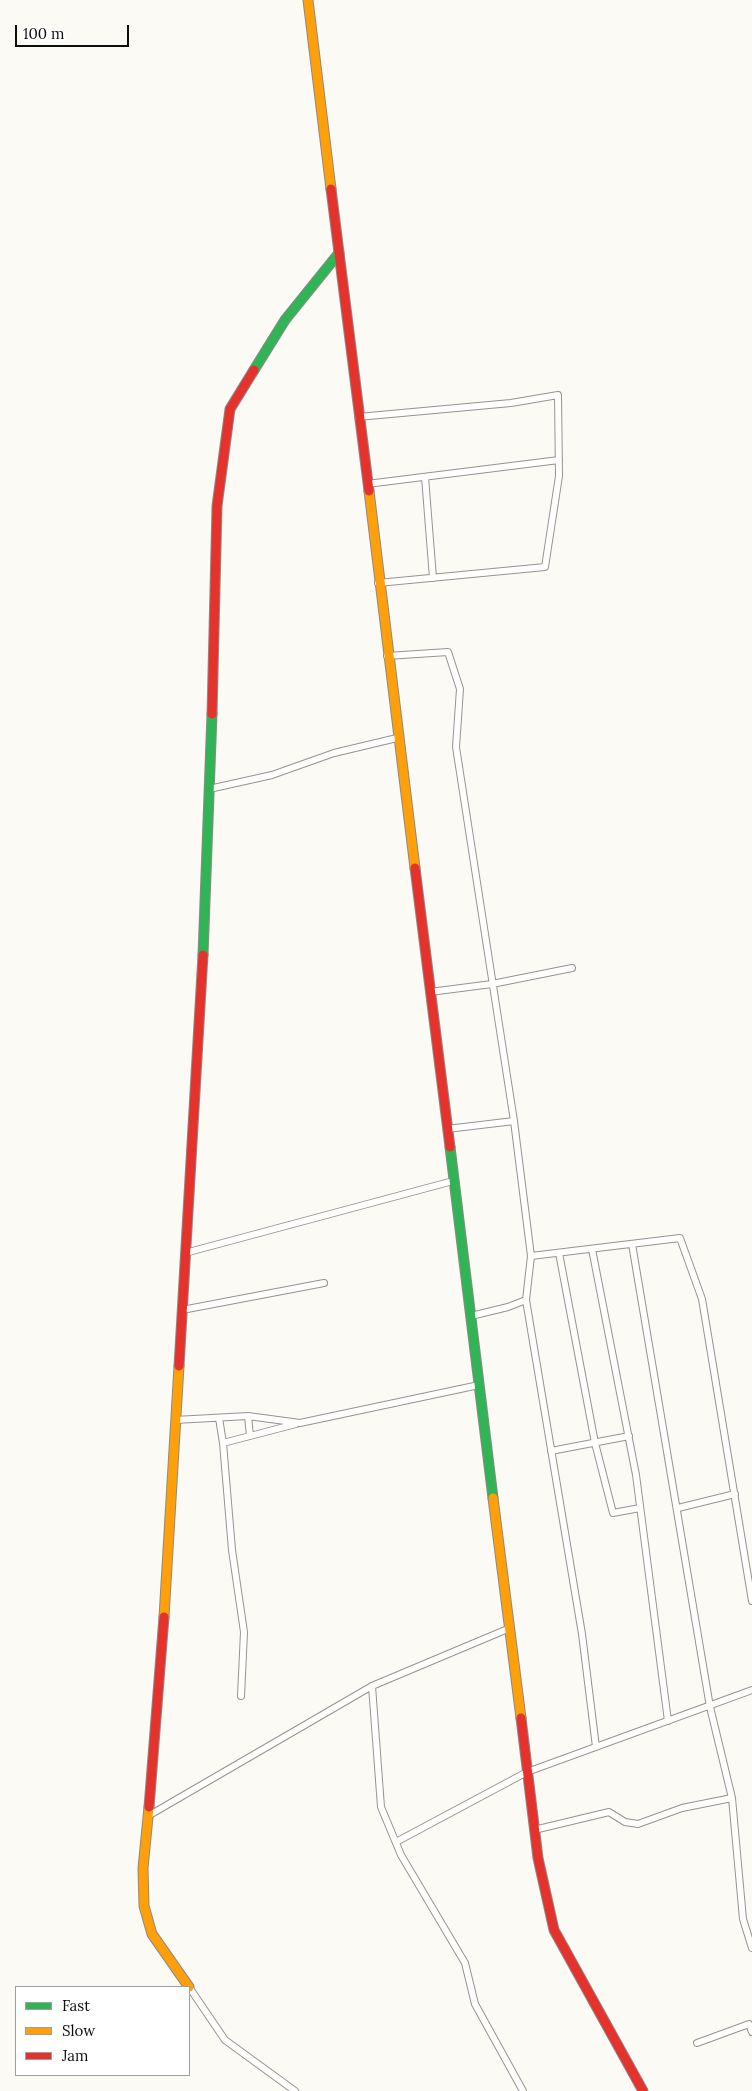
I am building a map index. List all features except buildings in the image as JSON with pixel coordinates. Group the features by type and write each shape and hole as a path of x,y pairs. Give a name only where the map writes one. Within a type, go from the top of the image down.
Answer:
{"main road":[{"path":"308,0 387,656 538,1858 554,1930 643,2091"},
{"path":"188,1986 152,1934 144,1906 144,1868 160,1680 207,888 217,506 230,410 285,320 339,253"}],"street":[{"path":"358,417 511,403 558,396 559,476 545,567 378,583"},
{"path":"367,484 559,460"},
{"path":"425,477 433,578"},
{"path":"387,656 448,652 460,689 456,746 514,1121 531,1256 526,1300 582,1634 596,1747"},
{"path":"209,789 272,775 334,753 398,738"},
{"path":"430,992 492,984 572,968"},
{"path":"447,1129 514,1121"},
{"path":"185,1253 453,1181"},
{"path":"531,1256 680,1238 702,1299 752,1601"},
{"path":"632,1244 678,1508 710,1707 732,1798 743,1919 752,1948"},
{"path":"592,1249 640,1508 668,1721"},
{"path":"559,1253 596,1443 612,1513 640,1508"},
{"path":"182,1310 324,1283"},
{"path":"471,1316 508,1307 526,1300"},
{"path":"223,1443 300,1423 479,1385"},
{"path":"175,1420 248,1416 300,1423"},
{"path":"248,1416 250,1436"},
{"path":"219,1418 223,1443 232,1550 244,1632 241,1696"},
{"path":"551,1450 628,1436"},
{"path":"678,1508 735,1494"},
{"path":"148,1816 372,1686 510,1628"},
{"path":"372,1686 381,1807 396,1842 465,1963 475,2004 523,2091"},
{"path":"396,1842 527,1772 710,1707 752,1690"},
{"path":"534,1830 609,1812 625,1822 638,1824 682,1808 732,1798"},
{"path":"190,1988 225,2040 295,2091"},
{"path":"697,2043 749,2024 752,2032"}],"traffic: fast":[{"path":"254,370 285,320 339,253"},
{"path":"203,955 212,714"},
{"path":"450,1147 493,1498"}],"traffic: slow":[{"path":"308,0 331,189"},
{"path":"369,491 415,868"},
{"path":"164,1617 179,1366"},
{"path":"493,1498 521,1718"},
{"path":"149,1807 143,1868 144,1906 152,1934 188,1986"}],"traffic: jam":[{"path":"331,189 369,491"},
{"path":"212,714 217,506 230,409 254,370"},
{"path":"415,868 450,1147"},
{"path":"179,1366 203,955"},
{"path":"149,1807 164,1617"},
{"path":"521,1718 538,1858 554,1930 643,2091"}]}
